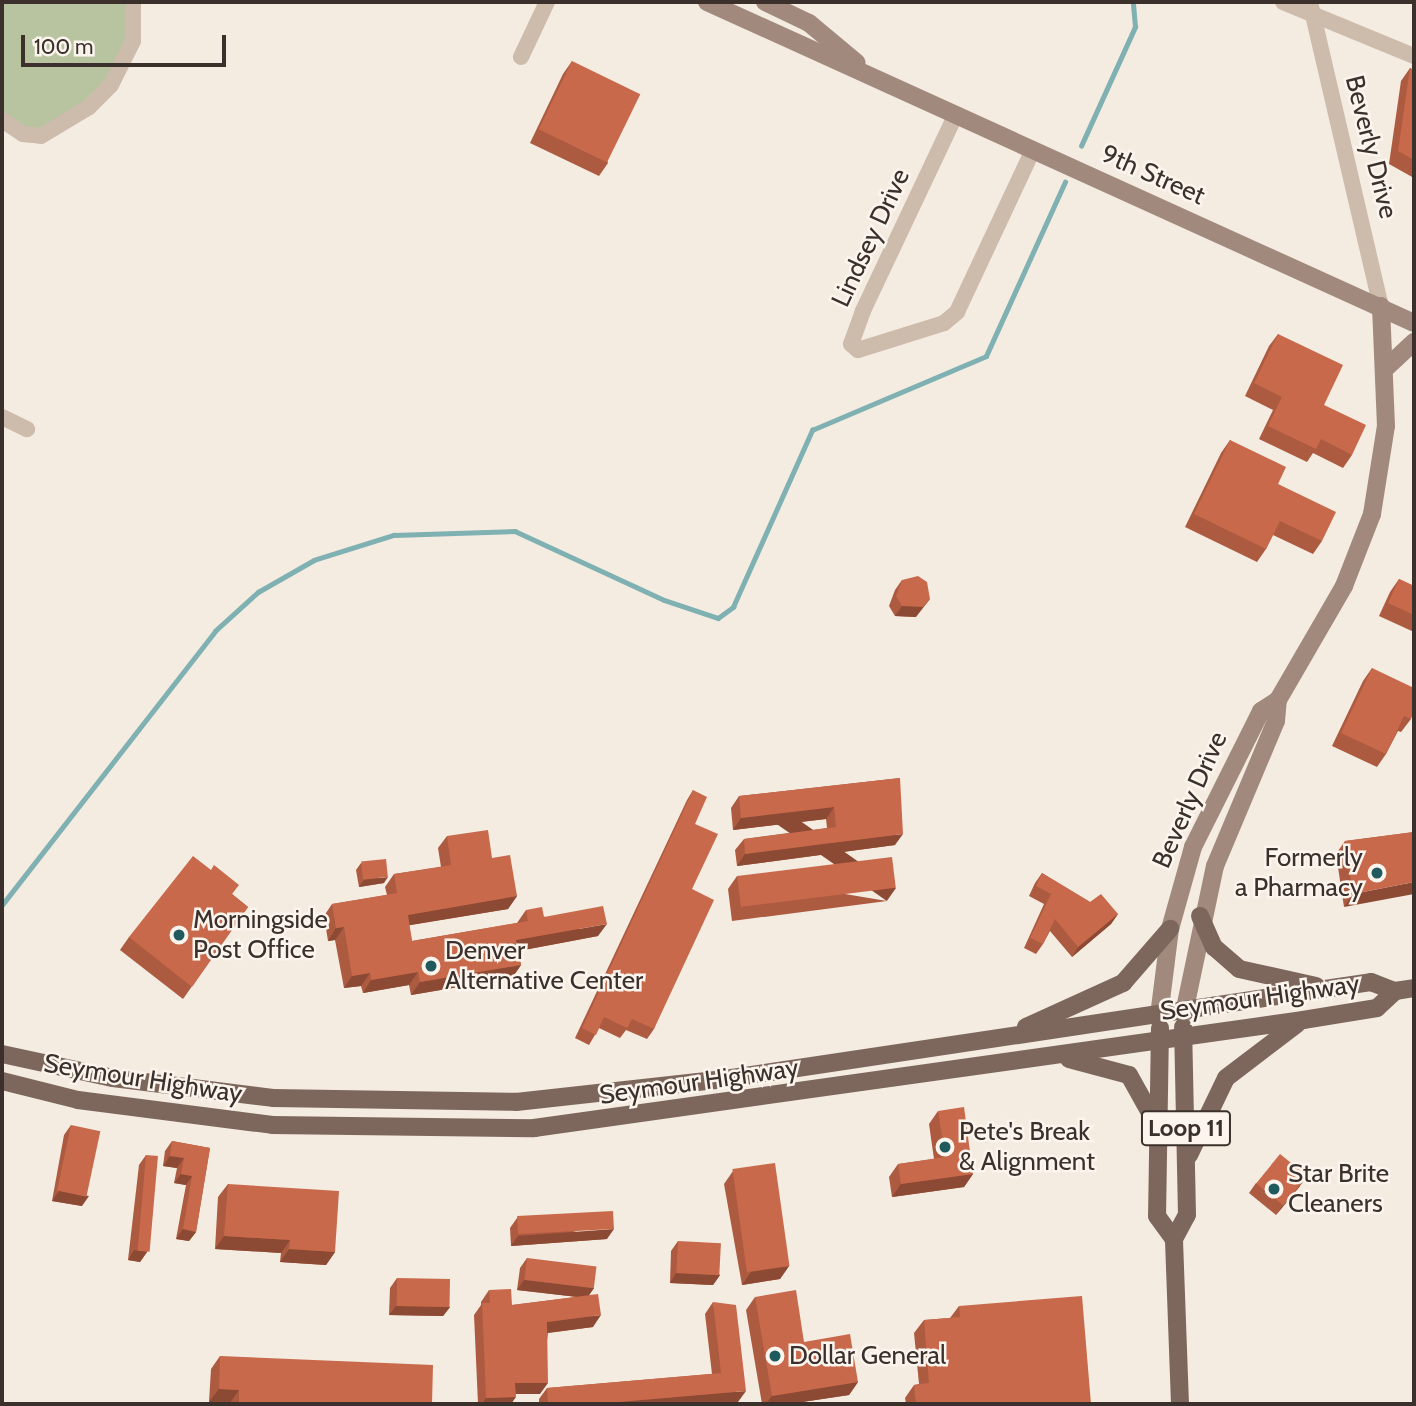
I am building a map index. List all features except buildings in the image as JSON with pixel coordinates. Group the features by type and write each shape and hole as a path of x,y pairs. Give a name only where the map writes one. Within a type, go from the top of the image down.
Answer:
{"main road":[{"path":"1200,916 1214,947 1239,968 1330,989"},
{"path":"1005,1036 1112,990 1170,929"},
{"name":"Seymour Highway","path":"2,1054 87,1073 188,1089 303,1101 516,1102 732,1078 1005,1036 1184,1013 1371,982 1395,991 1414,988"},
{"name":"Seymour Highway","path":"2,1081 78,1100 304,1127 517,1128 738,1104 1303,1020 1377,1007 1395,991"},
{"name":"Loop 11","path":"1180,1404 1174,1239 1187,1215 1184,1013"},
{"name":"Loop 11","path":"1159,1016 1161,1134 1157,1216 1174,1239"},
{"path":"1186,1161 1226,1078 1303,1020"},
{"path":"1052,1057 1129,1075 1161,1134"},
{"path":"78,1100 87,1073"},
{"path":"732,1078 738,1104"},
{"path":"180,1114 188,1089"},
{"path":"303,1101 304,1127"},
{"path":"516,1102 517,1128"}],"street":[{"path":"2,120 23,134 41,136 89,107 111,85 134,40 133,2"},
{"path":"521,57 547,2"},
{"name":"9th Street","path":"707,2 1414,323"},
{"name":"9th Street","path":"765,2 809,23 870,75"},
{"path":"1283,2 1311,7 1414,56"},
{"name":"Beverly Drive","path":"1184,1013 1200,916 1215,866 1276,721 1278,701 1340,594 1366,532 1384,449 1386,368 1381,306 1311,7"},
{"name":"Lindsey Drive","path":"956,114 863,311 851,344 858,350 944,323 957,312 1034,150"},
{"path":"1386,368 1414,342"},
{"path":"2,417 27,429"},
{"name":"Beverly Drive","path":"1159,1016 1170,929 1189,857 1261,711 1278,701"},
{"path":"1189,857 1215,866"}],"green space":[{"path":"2,2 127,2 125,41 109,78 65,118 34,130 2,117"}],"waterway":[{"path":"1081,146 1135,27 1133,2"},
{"path":"2,905 215,631 258,592 314,560 394,535 515,531 664,600 718,618 733,607 812,430 986,356 1065,182"}],"place":[{"name":"Formerly a Pharmacy","path":"1377,873"},
{"name":"Morningside Post Office","path":"179,935"},
{"name":"Denver Alternative Center","path":"431,966"},
{"name":"Pete's Break & Alignment","path":"945,1147"},
{"name":"Star Brite Cleaners","path":"1274,1189"},
{"name":"Dollar General","path":"775,1356"}]}
